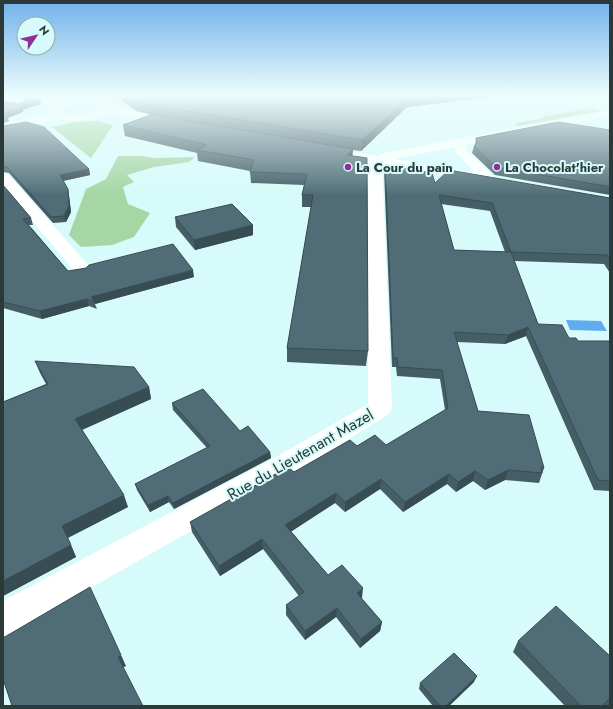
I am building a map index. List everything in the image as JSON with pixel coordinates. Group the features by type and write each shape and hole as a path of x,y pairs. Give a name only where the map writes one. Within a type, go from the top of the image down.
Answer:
{"main road":[{"path":"375,160 394,154 527,129"},
{"path":"460,142 461,151 488,180"},
{"path":"328,151 503,182"},
{"name":"Rue du Lieutenant Mazel","path":"3,619 288,463 380,408 375,160"},
{"path":"3,177 82,269"}],"green space":[{"path":"55,129 110,129 91,158"},
{"path":"118,156 141,156 156,158 195,157 189,162 154,167 127,175 134,182 123,187 128,204 150,213 134,237 112,245 81,247 69,235 86,189 106,179"}],"water":[{"path":"566,320 601,321 607,331 570,330"}],"building":[{"path":"3,129 46,129 89,169 60,175 68,189 69,206 64,216 51,217 7,167 3,167"},
{"path":"140,129 237,129 353,149 347,155 367,158 368,351 287,348 313,195 302,195 307,174 250,172 254,160 197,150 207,145"},
{"path":"297,129 374,129 362,140"},
{"path":"522,129 610,130 610,187 496,167 474,146 477,143 476,138"},
{"path":"385,165 432,173 435,183 449,170 610,198 610,259 607,255 511,252 538,324 562,325 569,338 576,338 578,341 610,341 610,481 598,480 528,327 508,335 454,332 478,411 529,415 544,468 541,467 542,473 508,470 488,480 475,471 458,482 449,474 405,502 381,479 345,502 336,493 285,525 328,575 342,565 363,588 357,593 382,622 361,639 337,608 305,631 286,605 304,592 262,539 219,566 190,522 288,467 294,472 350,440 357,446 375,435 386,445 448,408 442,370 398,367 397,358 393,358","holes":["439,195 492,203 511,252 454,250"]},
{"path":"3,185 31,218 23,219 68,271 86,268 89,265 173,244 193,270 91,297 95,302 87,299 40,311 3,302"},
{"path":"232,204 253,225 194,240 175,217"},
{"path":"35,361 134,367 149,387 75,419 124,495 62,526 71,545 3,581 3,402 48,384"},
{"path":"203,389 240,431 248,426 270,452 173,503 168,496 148,505 135,484 210,446 172,403"},
{"path":"90,587 121,655 118,657 143,706 12,706 3,679 3,638"},
{"path":"556,606 610,656 610,698 602,706 581,706 518,641"},
{"path":"454,653 477,676 446,706 440,706 420,683"}],"place":[{"name":"La Cour du pain","path":"348,167"},
{"name":"La Chocolat'hier","path":"497,167"}]}
